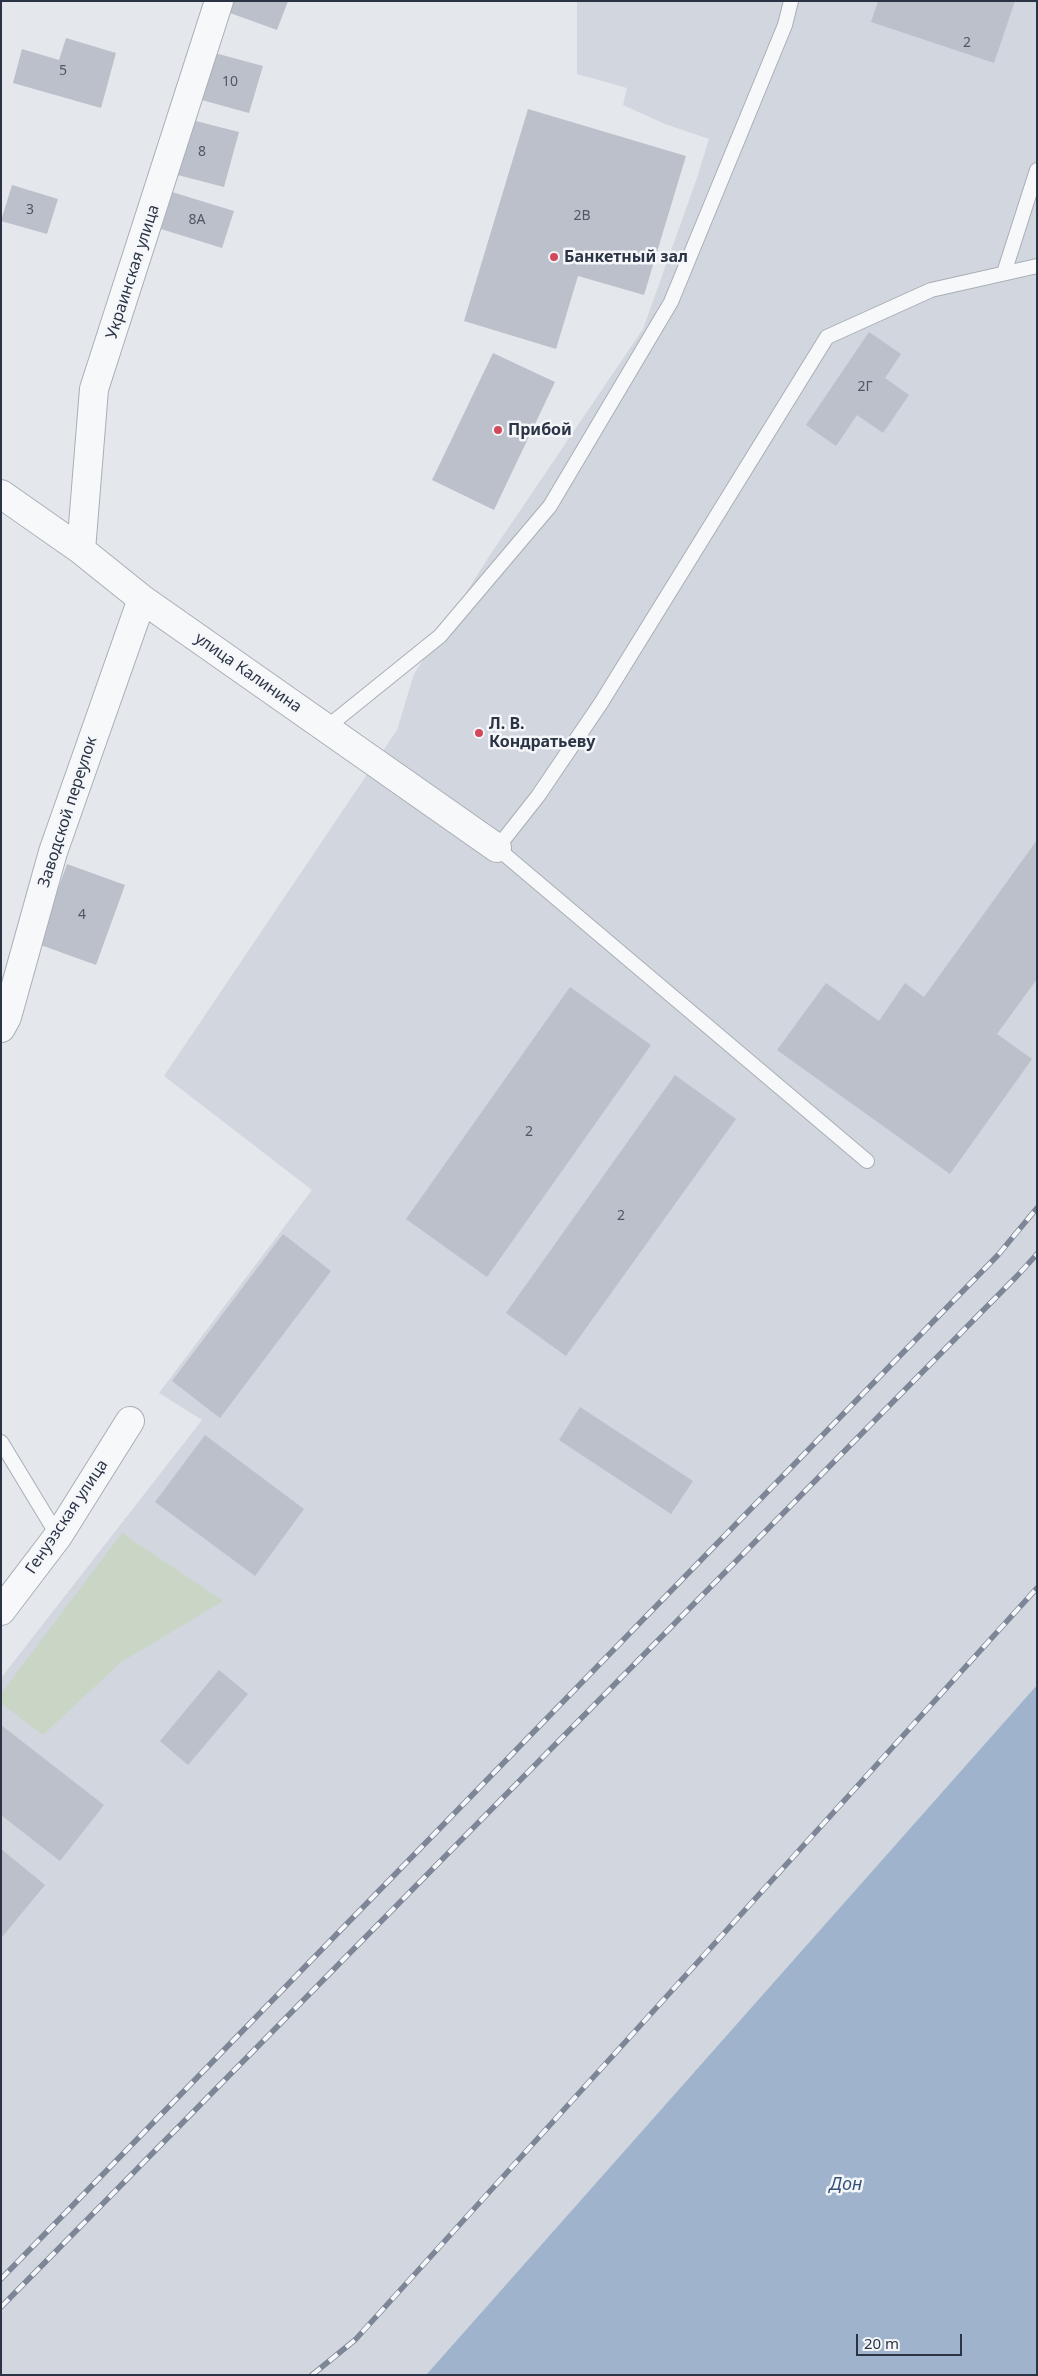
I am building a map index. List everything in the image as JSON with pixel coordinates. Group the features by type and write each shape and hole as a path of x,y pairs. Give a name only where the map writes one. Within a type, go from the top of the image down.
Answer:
{"street":[{"name":"Украинская улица","path":"81,550 94,389 166,172 180,117 219,1"},
{"name":"улица Калинина","path":"1,494 81,550 142,598 496,848"},
{"name":"Заводской переулок","path":"1,1028 7,1017 53,852 142,598"},
{"name":"Генуэзская улица","path":"1,1611 58,1536 130,1421"}],"lane":[{"path":"326,728 440,636 550,506 671,302 785,25 791,1"},
{"path":"1004,273 1037,170"},
{"path":"867,1161 496,848 538,796 601,703 827,337 931,290 1037,266"},
{"path":"1,1442 58,1536"}],"shaded area":[{"path":"577,1 1037,1 1037,1685 426,2375 1,2375 1,1678 202,1420 159,1393 312,1190 164,1076 397,730 414,674 490,555 643,329 697,178 709,139 665,124 623,105 627,88 577,74"}],"green space":[{"path":"122,1533 223,1601 120,1663 43,1735 1,1703 1,1694"}],"water":[{"name":"Дон","path":"1037,1685 1037,2375 426,2375"}],"building":[{"path":"234,1 288,1 277,30 230,13"},
{"path":"878,1 1015,1 994,63 871,22"},
{"path":"66,38 116,53 101,108 13,83 22,49 59,60"},
{"path":"211,52 263,66 249,113 198,99"},
{"path":"528,109 686,156 644,295 578,276 556,349 464,321"},
{"path":"180,117 239,132 224,187 166,172"},
{"path":"12,185 58,199 47,234 1,221"},
{"path":"172,192 234,211 222,248 161,229"},
{"path":"869,332 901,354 885,378 909,395 883,433 857,415 836,446 806,425"},
{"path":"493,353 555,382 494,510 432,480"},
{"path":"1037,840 1037,979 997,1034 1032,1059 950,1174 777,1050 826,983 879,1021 905,983 924,997"},
{"path":"67,864 125,885 96,965 38,944"},
{"path":"570,987 651,1045 487,1277 406,1219"},
{"path":"675,1075 736,1119 566,1356 506,1313"},
{"path":"283,1234 331,1271 220,1418 172,1381"},
{"path":"580,1407 693,1481 671,1514 559,1440"},
{"path":"205,1435 304,1509 255,1576 155,1502"},
{"path":"219,1670 248,1694 188,1765 160,1741"},
{"path":"1,1725 104,1805 60,1861 1,1815"},
{"path":"1,1849 45,1885 2,1937 1,1936"}],"railway":[{"path":"1,2279 998,1255 1037,1208"},
{"path":"1,2307 1037,1254"},
{"path":"312,2375 355,2340 1037,1588"}],"place":[{"name":"Банкетный зал","path":"554,257"},
{"name":"Прибой","path":"498,430"},
{"name":"Л. В. Кондратьеву","path":"479,733"}]}
